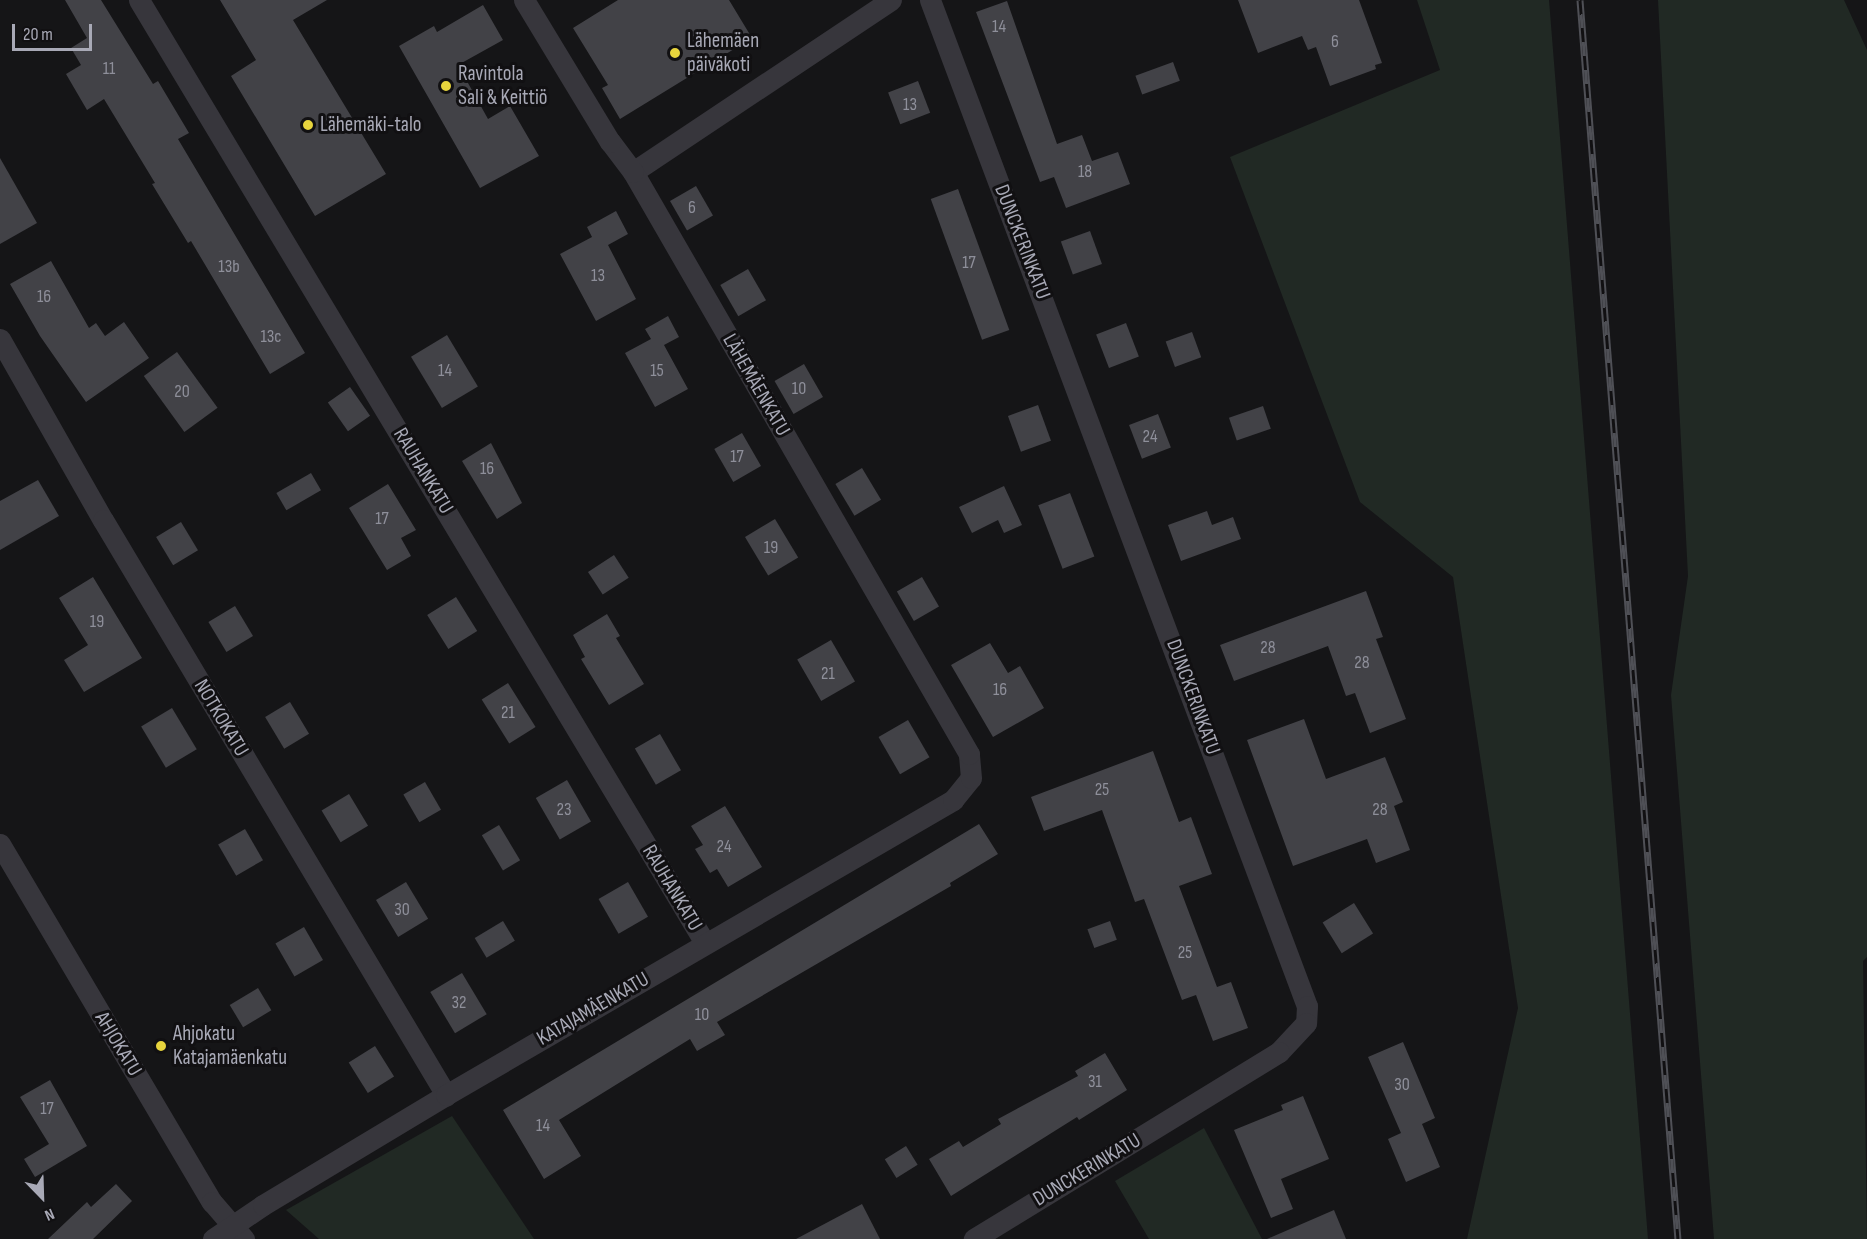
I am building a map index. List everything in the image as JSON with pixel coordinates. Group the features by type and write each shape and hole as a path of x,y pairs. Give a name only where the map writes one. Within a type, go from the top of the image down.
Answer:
{"street":[{"name":"RAUHANKATU","path":"140,0 705,943"},
{"name":"LÄHEMÄENKATU","path":"524,0 610,142 633,172 969,754 971,778"},
{"path":"633,172 891,0"},
{"name":"DUNCKERINKATU","path":"930,0 1307,1006 1306,1023 1279,1052 974,1239"},
{"name":"NOTKOKATU","path":"0,339 103,520 446,1095"},
{"name":"KATAJAMÄENKATU","path":"229,1235 446,1095 953,800 971,778"},
{"name":"AHJOKATU","path":"0,844 229,1235"}],"shaded area":[{"path":"1417,0 1549,0 1648,1239 1467,1239 1518,1008 1453,577 1360,502 1230,157 1440,70"},
{"path":"1658,0 1844,0 1867,50 1867,957 1863,961 1867,1239 1714,1239 1671,695 1688,576"},
{"path":"452,1116 534,1239 319,1239 286,1210"},
{"path":"1204,1128 1262,1239 1149,1239 1115,1181"}],"building":[{"path":"65,0 101,0 153,84 158,81 189,133 178,139 305,353 270,374 191,241 188,243 152,184 155,183 104,99 87,110 66,74 81,65 71,48 87,38"},
{"name":"Lähemäki-talo","path":"220,0 327,0 293,20 386,174 315,216 231,76 256,60"},
{"name":"Lähemäen päiväkoti","path":"618,0 729,0 752,38 620,119 602,88 608,85 573,28"},
{"path":"1238,0 1359,0 1382,63 1375,65 1376,69 1330,86 1316,47 1308,50 1302,36 1258,53"},
{"path":"1007,1 1057,144 1082,135 1092,161 1118,152 1130,184 1066,208 1054,177 1040,182 976,12"},
{"name":"Ravintola Sali & Keittiö","path":"483,5 503,40 458,65 488,119 510,106 539,156 480,188 399,46 434,26 437,32"},
{"path":"1173,62 1180,81 1142,94 1135,76"},
{"path":"918,81 930,113 900,124 888,92"},
{"path":"0,158 37,223 0,244"},
{"path":"696,186 713,215 687,230 670,201"},
{"path":"958,189 1009,330 982,340 931,199"},
{"path":"616,211 628,234 608,245 636,299 596,321 560,254 592,237 587,227"},
{"path":"1090,231 1102,264 1073,274 1061,242"},
{"path":"51,261 89,328 96,323 105,336 124,322 149,358 86,402 40,336 10,284"},
{"path":"748,269 766,300 738,316 720,285"},
{"path":"668,316 679,337 664,345 688,389 655,407 625,353 651,339 645,329"},
{"path":"1126,323 1139,357 1109,368 1096,334"},
{"path":"1192,332 1201,357 1175,367 1166,342"},
{"path":"447,335 478,386 442,408 411,357"},
{"path":"177,352 218,408 184,432 144,376"},
{"path":"804,364 823,397 794,414 775,381"},
{"path":"350,387 370,416 348,431 328,402"},
{"path":"1038,405 1051,441 1021,452 1008,416"},
{"path":"1263,406 1271,429 1237,440 1229,418"},
{"path":"1158,414 1171,448 1142,459 1129,425"},
{"path":"742,433 761,466 733,482 714,449"},
{"path":"491,443 522,503 497,519 462,461"},
{"path":"862,468 881,500 854,516 835,484"},
{"path":"311,473 321,490 286,510 276,493"},
{"path":"38,480 59,516 0,550 0,501"},
{"path":"388,484 416,530 401,538 411,556 387,570 349,508"},
{"path":"1004,486 1022,525 1004,533 998,520 972,533 959,507"},
{"path":"1070,493 1094,556 1063,569 1038,505"},
{"path":"1207,511 1212,525 1233,517 1241,539 1181,561 1168,525"},
{"path":"775,519 798,558 768,576 745,537"},
{"path":"181,522 198,550 173,565 156,537"},
{"path":"614,555 629,578 603,595 588,572"},
{"path":"93,577 142,658 84,692 64,660 88,645 59,598"},
{"path":"922,577 939,606 914,621 897,592"},
{"path":"1366,591 1383,637 1376,639 1406,719 1370,733 1355,693 1346,696 1328,646 1234,681 1220,645"},
{"path":"456,597 477,631 448,649 427,615"},
{"path":"235,606 253,636 226,652 208,622"},
{"path":"607,614 620,636 616,638 644,684 609,705 581,659 585,657 573,635"},
{"path":"831,640 855,682 821,701 797,660"},
{"path":"990,643 1008,673 1020,666 1044,708 993,737 951,665"},
{"path":"508,683 536,727 509,744 482,699"},
{"path":"290,702 309,734 284,749 265,717"},
{"path":"172,708 197,749 166,768 141,727"},
{"path":"1304,719 1326,779 1385,757 1403,802 1394,806 1410,850 1376,863 1367,839 1293,866 1247,740"},
{"path":"908,720 930,757 900,774 879,737"},
{"path":"660,734 681,770 656,785 635,748"},
{"path":"1153,751 1179,822 1191,817 1212,874 1179,886 1217,987 1231,982 1248,1028 1213,1041 1196,995 1182,1000 1144,899 1135,902 1102,810 1044,831 1031,797"},
{"path":"567,780 591,822 560,840 536,798"},
{"path":"425,782 441,810 419,822 403,794"},
{"path":"349,794 368,826 341,842 322,810"},
{"path":"725,806 762,867 728,887 717,869 710,873 695,849 703,845 691,826"},
{"path":"979,824 998,854 950,883 951,886 717,1022 725,1035 697,1051 690,1039 559,1120 581,1156 544,1179 503,1110"},
{"path":"499,825 520,860 503,870 482,835"},
{"path":"245,829 263,860 236,876 218,844"},
{"path":"406,882 428,919 398,937 376,900"},
{"path":"628,882 648,917 619,934 599,899"},
{"path":"1354,903 1373,934 1342,953 1323,923"},
{"path":"503,921 515,941 487,958 475,938"},
{"path":"1110,921 1117,940 1094,948 1087,929"},
{"path":"304,927 323,960 294,976 275,944"},
{"path":"462,973 487,1014 455,1033 430,992"},
{"path":"258,988 271,1010 243,1027 230,1005"},
{"path":"1403,1042 1435,1118 1422,1124 1440,1167 1406,1182 1388,1139 1401,1133 1368,1057"},
{"path":"375,1046 394,1077 368,1093 349,1062"},
{"path":"1105,1053 1127,1090 1079,1120 1077,1117 951,1196 929,1159 959,1141 963,1147 1001,1124 998,1119 1078,1076 1075,1071"},
{"path":"50,1080 87,1146 35,1177 24,1159 49,1144 20,1097"},
{"path":"1303,1096 1329,1159 1281,1179 1293,1209 1271,1218 1234,1130 1283,1110 1281,1105"},
{"path":"906,1146 918,1165 896,1178 885,1159"},
{"path":"116,1184 132,1201 93,1239 48,1239 87,1202 91,1207"},
{"path":"862,1204 880,1239 796,1239"},
{"path":"1334,1210 1346,1239 1267,1239"}],"railway":[{"path":"1580,0 1678,1239"}],"place":[{"name":"Lähemäen päiväkoti","path":"675,53"},
{"name":"Ravintola Sali & Keittiö","path":"446,86"},
{"name":"Lähemäki-talo","path":"308,125"},
{"name":"Ahjokatu Katajamäenkatu","path":"161,1046"}]}
